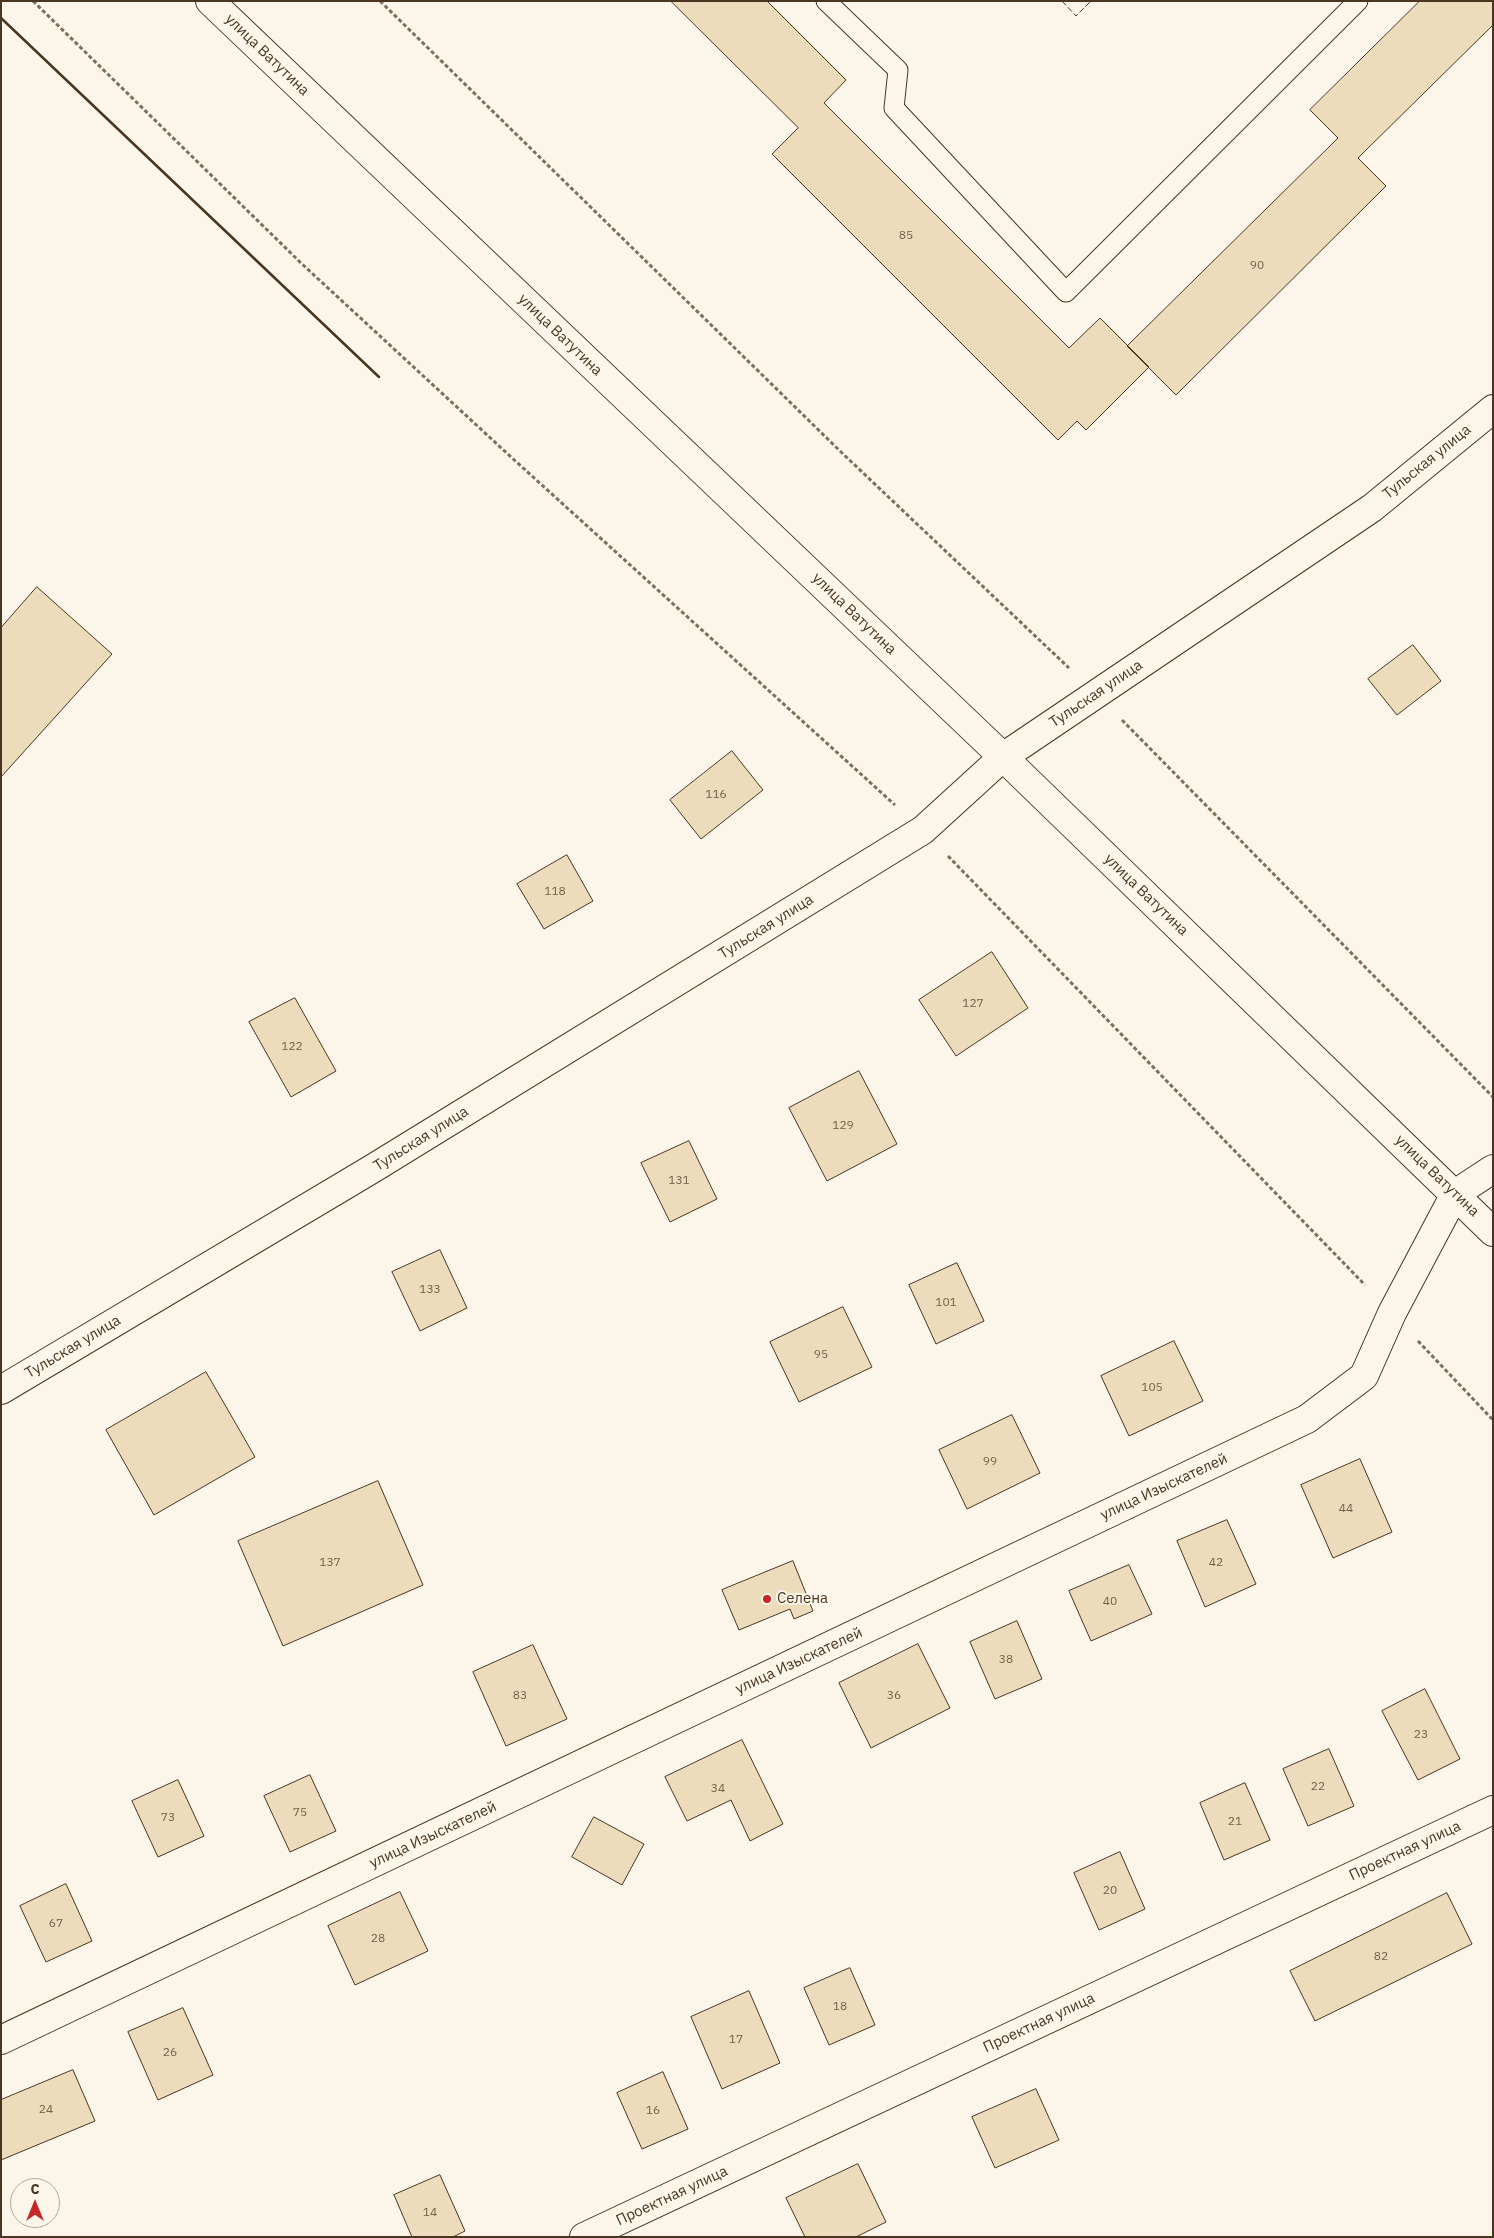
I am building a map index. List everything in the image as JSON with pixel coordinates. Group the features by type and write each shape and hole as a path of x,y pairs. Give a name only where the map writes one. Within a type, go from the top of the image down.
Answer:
{"street":[{"name":"улица Ватутина","path":"210,1 1003,757 1493,1232"},
{"name":"Тульская улица","path":"1,1390 372,1170 923,830 1003,757 1372,508 1493,409"},
{"name":"улица Изыскателей","path":"1,2040 1307,1419 1364,1376 1392,1313 1455,1194 1493,1169"},
{"name":"Проектная улица","path":"584,2237 1493,1810"}],"lane":[{"path":"826,1 898,70 894,108 1066,292 1358,1"}],"path":[{"path":"33,1 309,271 511,457 923,830 1392,1313 1493,1420"},
{"path":"380,1 834,445 1096,694 1493,1096"}],"building":[{"path":"671,1 767,1 846,80 824,103 1069,348 1100,318 1149,367 1086,430 1077,421 1058,440 772,154 798,128"},
{"path":"1420,1 1493,1 1493,25 1358,158 1386,186 1176,395 1127,346 1338,138 1310,110"},
{"path":"37,587 112,654 1,777 1,628"},
{"path":"1413,645 1441,681 1397,715 1368,679"},
{"path":"732,751 763,790 701,839 670,800"},
{"path":"567,855 593,901 544,929 517,884"},
{"path":"992,952 1028,1008 956,1056 919,1000"},
{"path":"295,998 336,1071 291,1097 249,1022"},
{"path":"859,1071 897,1144 827,1181 789,1108"},
{"path":"689,1141 717,1199 670,1222 641,1163"},
{"path":"440,1250 467,1308 420,1331 392,1272"},
{"path":"957,1263 984,1321 936,1344 909,1285"},
{"path":"843,1307 872,1367 799,1402 770,1342"},
{"path":"1174,1341 1203,1401 1129,1436 1101,1376"},
{"path":"206,1372 255,1457 154,1515 106,1430"},
{"path":"1012,1415 1040,1473 967,1509 939,1450"},
{"path":"1360,1459 1392,1532 1333,1558 1301,1485"},
{"path":"378,1481 423,1585 283,1646 238,1541"},
{"path":"1227,1520 1256,1584 1205,1607 1177,1541"},
{"name":"Селена","path":"793,1561 813,1611 794,1619 790,1609 739,1630 722,1590"},
{"path":"1129,1565 1152,1614 1091,1641 1069,1591"},
{"path":"1017,1621 1042,1679 995,1699 970,1642"},
{"path":"918,1644 950,1708 871,1748 839,1683"},
{"path":"533,1645 567,1719 506,1746 473,1672"},
{"path":"1425,1689 1460,1759 1418,1780 1382,1711"},
{"path":"742,1740 783,1824 750,1841 731,1800 687,1821 665,1777"},
{"path":"1329,1749 1354,1806 1308,1826 1283,1769"},
{"path":"310,1775 336,1831 290,1852 264,1796"},
{"path":"178,1780 204,1836 158,1857 132,1801"},
{"path":"1245,1783 1270,1840 1224,1860 1200,1803"},
{"path":"594,1817 644,1844 622,1885 572,1857"},
{"path":"1120,1852 1145,1909 1099,1930 1074,1873"},
{"path":"66,1884 92,1941 46,1962 20,1906"},
{"path":"400,1892 428,1951 355,1985 328,1926"},
{"path":"1447,1893 1472,1944 1315,2021 1290,1971"},
{"path":"850,1968 875,2025 829,2045 804,1988"},
{"path":"749,1991 780,2063 722,2089 691,2017"},
{"path":"183,2008 213,2075 158,2100 128,2032"},
{"path":"73,2070 95,2121 1,2160 1,2100"},
{"path":"663,2072 688,2129 642,2149 617,2093"},
{"path":"1036,2089 1059,2140 995,2168 972,2117"},
{"path":"858,2164 886,2222 856,2237 805,2237 786,2198"},
{"path":"440,2175 465,2231 453,2237 412,2237 394,2195"}],"fence":[{"path":"1062,1 1076,16 1091,1"}],"wall":[{"path":"1,18 379,377"}],"place":[{"name":"Селена","path":"767,1599"}]}
